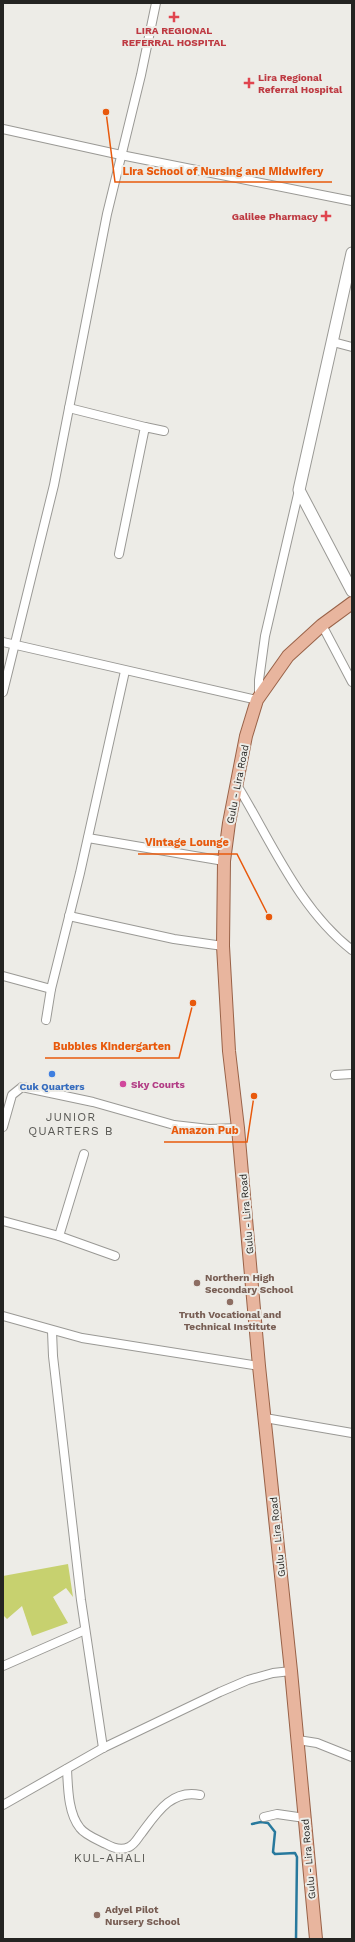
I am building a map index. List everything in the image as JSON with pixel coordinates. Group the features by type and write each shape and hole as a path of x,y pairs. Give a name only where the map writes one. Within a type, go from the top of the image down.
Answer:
{"main road":[{"path":"352,253 333,342 298,490 352,592"},
{"name":"Gulu - Lira Road","path":"316,1939 298,1740 259,1366 238,1128 229,1051 223,946 224,861 229,823 246,736 258,698 288,656 322,625 352,603"}],"street":[{"path":"3,692 54,485 107,214 141,75 156,3"},
{"path":"3,129 121,155 352,201"},
{"path":"333,342 352,346"},
{"path":"69,408 164,431"},
{"path":"119,554 145,427"},
{"path":"3,642 125,671 258,698 260,662 265,636 298,490"},
{"path":"322,625 352,682"},
{"path":"46,1020 51,989 88,838 125,671"},
{"path":"237,785 277,854 313,910 324,925 352,950"},
{"path":"88,838 224,861"},
{"path":"69,916 174,939 223,946"},
{"path":"3,976 51,989"},
{"path":"335,1075 352,1074"},
{"path":"3,1127 12,1095 22,1086 93,1102 174,1125 209,1129 238,1128"},
{"path":"59,1236 84,1154"},
{"path":"3,1221 59,1236 115,1256"},
{"path":"3,1316 52,1331 118,1345 259,1366"},
{"path":"52,1331 53,1356 65,1467 85,1630 103,1748"},
{"path":"265,1418 352,1433"},
{"path":"3,1666 85,1630"},
{"path":"3,1805 67,1770 103,1748 248,1680 273,1673 291,1671"},
{"path":"298,1740 317,1743 352,1757"},
{"path":"67,1770 68,1795 73,1814 80,1829 113,1847 123,1849 135,1842 159,1809 166,1804 180,1796 193,1794 200,1795"},
{"path":"267,1816 304,1818"}],"green space":[{"path":"68,1564 73,1597 66,1588 53,1597 68,1623 32,1636 22,1606 7,1619 3,1615 3,1576"}],"waterway":[{"path":"252,1824 261,1822 268,1823 275,1832 273,1852 275,1854 295,1853 297,1857 296,1939"}],"place":[{"name":"LIRA REGIONAL REFERRAL HOSPITAL","path":"174,17"},
{"name":"Lira Regional Referral Hospital","path":"249,83"},
{"name":"Lira School of Nursing and Midwifery","path":"106,112"},
{"name":"Galilee Pharmacy","path":"326,216"},
{"name":"Vintage Lounge","path":"269,917"},
{"name":"Bubbles Kindergarten","path":"193,1003"},
{"name":"Cuk Quarters","path":"52,1074"},
{"name":"Sky Courts","path":"123,1084"},
{"name":"Amazon Pub","path":"254,1096"},
{"name":"Northern High Secondary School","path":"197,1283"},
{"name":"Truth Vocational and Technical Institute","path":"230,1302"},
{"name":"Adyel Pilot Nursery School","path":"97,1915"}],"district":[{"name":"JUNIOR QUARTERS B","path":"71,1124"},
{"name":"KUL-AHALI","path":"110,1858"}]}
